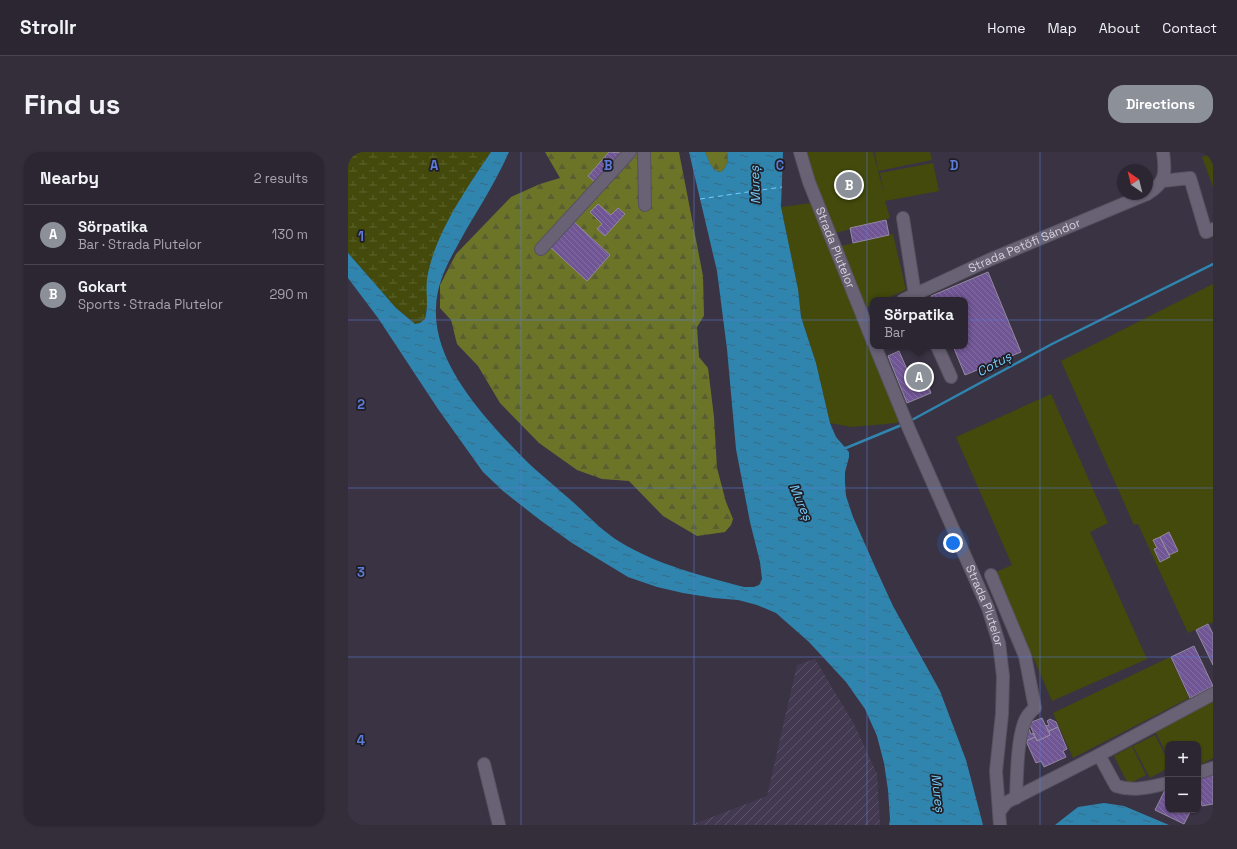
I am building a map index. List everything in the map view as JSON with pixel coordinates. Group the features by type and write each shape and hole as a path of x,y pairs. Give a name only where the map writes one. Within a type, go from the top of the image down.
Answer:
{"street":[{"path":"541,249 630,152"},
{"path":"644,152 645,205"},
{"name":"Strada Plutelor","path":"800,152 809,182 868,316 870,326"},
{"path":"1163,152 1164,174 1162,181 1190,178 1206,232 1213,229"},
{"name":"Strada Petöfi Sándor","path":"1153,190 1157,188 1162,181"},
{"name":"Strada Petöfi Sándor","path":"916,297 988,260 1133,200"},
{"path":"903,218 916,297"},
{"name":"Strada Plutelor","path":"875,349 903,416 988,608 999,643 1003,676 1002,714 996,771 1000,825"},
{"path":"938,349 951,377"},
{"path":"991,575 1025,656 1035,708 1029,713 1024,722 1020,737 1016,798"},
{"path":"999,812 1007,802 1213,694"},
{"path":"1099,755 1116,786 1125,789 1142,788 1165,784"},
{"path":"484,764 499,825"},
{"path":"1201,772 1213,768"}],"shaded area":[{"path":"815,659 854,724 877,774 880,825 691,825 767,796 797,665"}],"green space":[{"path":"348,152 491,152 447,223 427,281 427,305 425,319 420,323 415,324 396,308 348,253"},
{"path":"545,152 679,152 703,276 704,316 697,327 699,357 708,368 714,417 717,468 726,502 733,519 731,525 725,532 697,536 663,516 629,481 602,479 577,470 539,443 500,403 478,366 457,344 451,320 440,308 440,285 456,254 511,197 540,184 560,178"},
{"path":"705,152 727,152 727,163 721,172 713,168"},
{"path":"803,152 873,152 884,194 880,173 933,163 939,191 885,201 890,218 836,233"},
{"path":"875,152 930,152 932,160 878,171"},
{"path":"1213,153 1213,187 1202,157"},
{"path":"812,203 870,343 870,349 873,349 902,420 897,423 851,427 830,423 816,363 801,317 798,289 781,207"},
{"path":"893,234 906,290 889,297 870,297 870,305 864,308 841,246"},
{"path":"1213,284 1213,622 1188,633 1138,524 1134,525 1061,361"},
{"path":"1051,394 1108,523 1090,532 1147,659 1052,701 996,572 1012,565 956,437"},
{"path":"1170,657 1189,698 1073,758 1053,713"},
{"path":"1213,698 1213,758 1201,764 1201,741 1165,741 1165,751 1154,729"},
{"path":"1155,735 1165,755 1165,770 1150,778 1133,746"},
{"path":"1132,746 1146,775 1128,784 1114,756"}],"water":[{"name":"Mureș","path":"491,152 509,152 494,182 446,267 437,296 437,325 441,343 457,378 479,409 523,458 599,526 620,542 650,557 680,569 744,587 754,587 759,585 762,579 760,562 750,522 736,449 727,349 717,271 689,152 705,152 709,162 715,170 721,172 727,163 727,152 783,152 781,207 798,289 801,317 816,363 830,423 836,437 849,452 845,472 846,496 853,517 893,606 940,691 966,760 983,825 889,825 888,790 884,763 877,736 865,709 846,682 809,642 776,613 757,605 738,600 683,593 657,587 628,577 572,543 540,520 503,491 483,472 438,409 378,318 348,278 348,253 396,308 415,324 420,323 425,319 427,306 427,279 436,246 452,213 471,181"},
{"path":"1104,803 1124,806 1169,825 1055,825 1078,807"}],"building":[{"path":"609,152 621,153 595,182 588,176"},
{"path":"598,204 611,215 618,208 625,214 605,236 597,229 602,224 590,212"},
{"path":"572,220 610,255 587,281 549,246"},
{"path":"886,220 889,235 853,243 850,228"},
{"path":"988,272 1021,352 965,375 954,349 968,349 968,297 931,296"},
{"path":"899,351 909,374 912,372 909,366 919,362 921,367 926,365 930,376 925,378 931,393 907,403 888,356"},
{"path":"1169,532 1178,551 1169,555 1160,537"},
{"path":"1160,537 1170,557 1160,562 1154,549 1157,548 1153,540"},
{"path":"1208,624 1213,634 1213,665 1196,630"},
{"path":"1194,646 1213,686 1190,698 1171,657"},
{"path":"1042,718 1050,735 1037,741 1029,723"},
{"path":"1050,719 1056,722 1058,727 1049,731 1046,726 1049,725 1047,721"},
{"path":"1058,727 1067,749 1063,751 1066,757 1044,767 1041,761 1036,763 1026,741 1035,737 1037,741 1050,735 1049,731"},
{"path":"1029,729 1031,734 1034,733 1035,737 1026,741 1024,737 1026,731"},
{"path":"1213,775 1213,804 1202,806 1201,778"},
{"path":"1165,790 1165,813 1190,813 1184,824 1155,810"}],"waterway":[{"name":"Cotuș","path":"910,421 1052,344 1213,264"},
{"name":"Cotuș","path":"844,448 904,424"}],"ferry route":[{"path":"700,199 782,187"}],"place":[{"name":"Gokart","path":"849,185"},
{"name":"Sörpatika","path":"919,377"}]}
